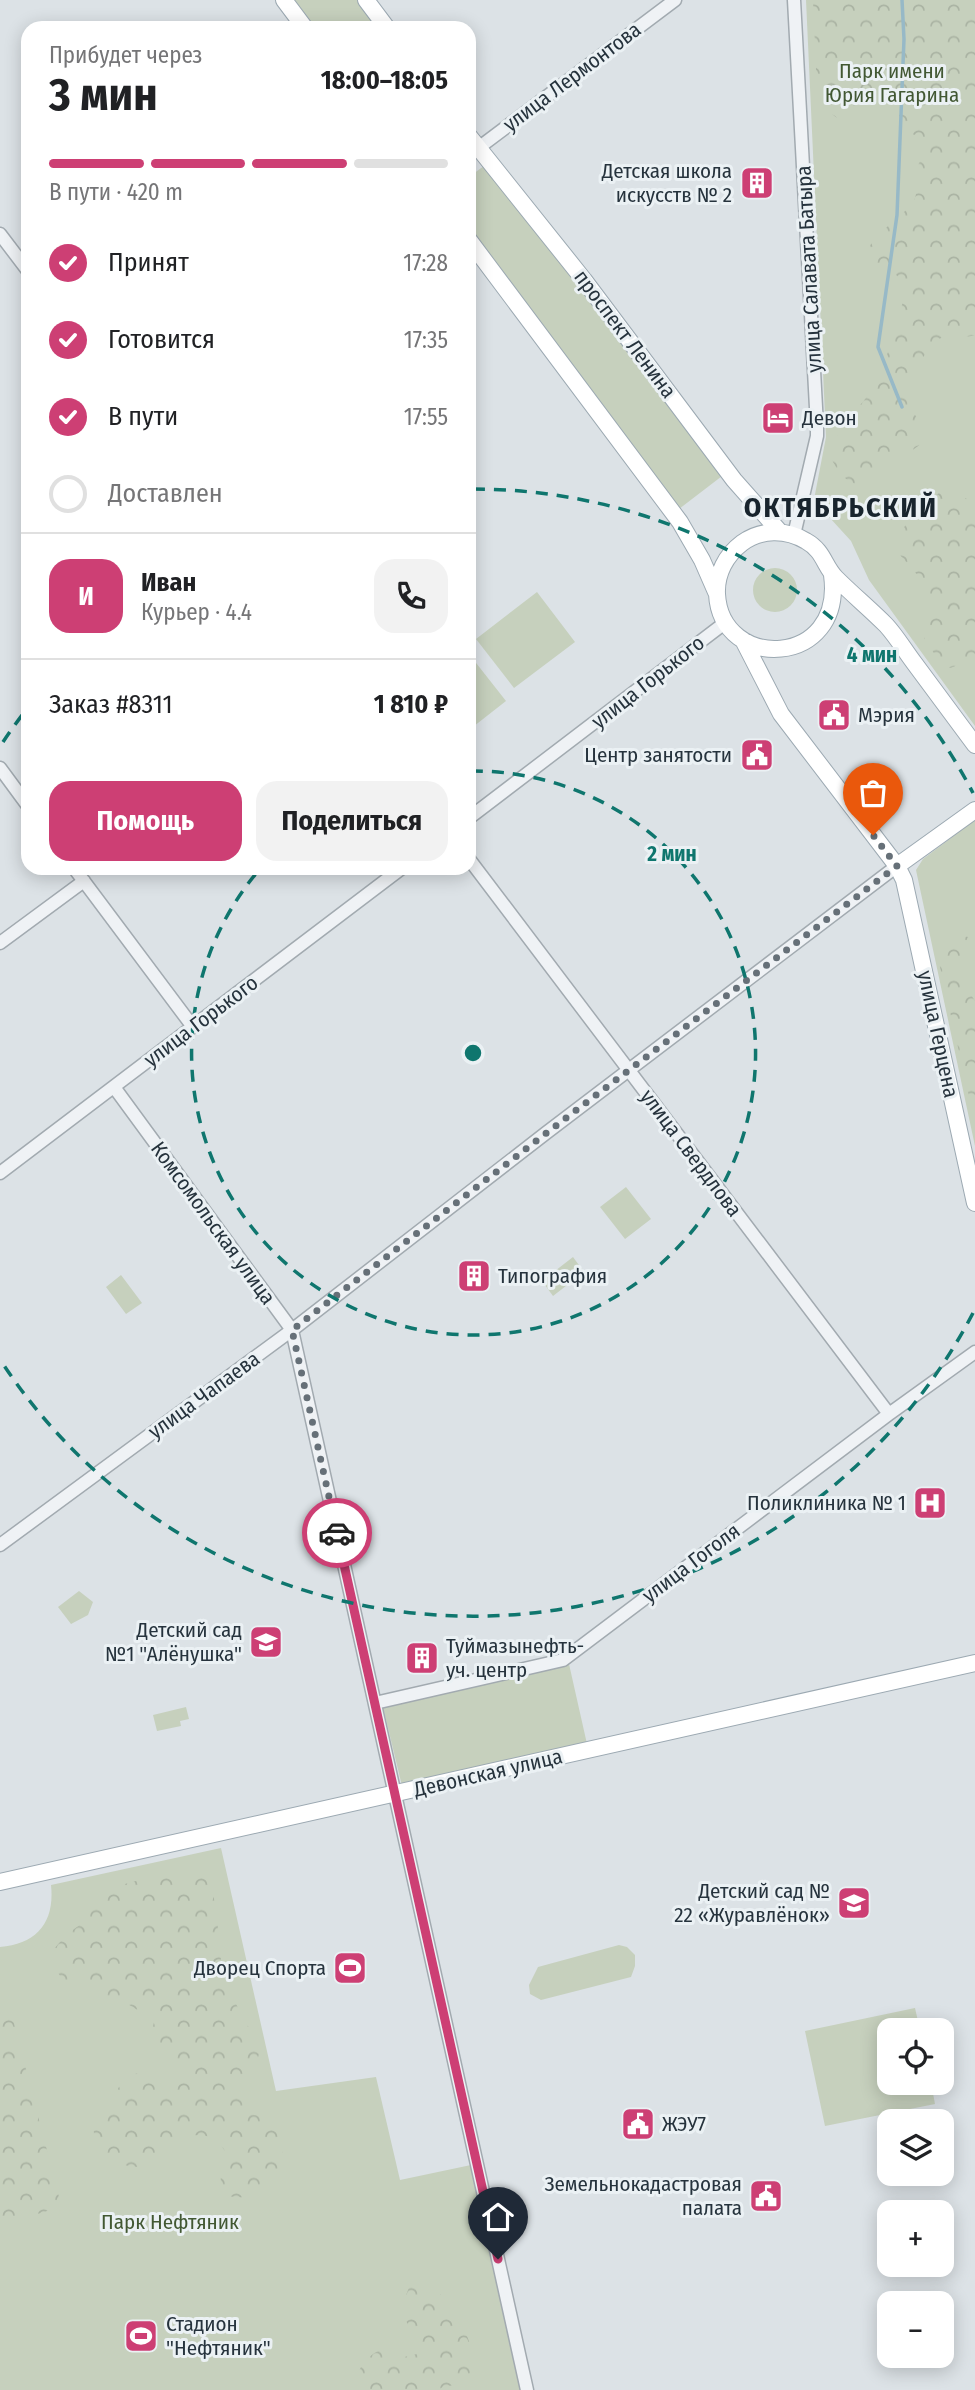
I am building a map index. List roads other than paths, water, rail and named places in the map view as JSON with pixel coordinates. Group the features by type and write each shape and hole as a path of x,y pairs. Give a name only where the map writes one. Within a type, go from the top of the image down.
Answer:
{"main road":[{"path":"284,0 300,21"},
{"path":"366,0 382,21"},
{"name":"проспект Ленина","path":"476,151 584,280 734,480 788,533"},
{"path":"476,249 680,522 702,559 726,622 743,640 781,714 897,866"},
{"path":"717,594 722,569 735,548 748,538 764,533 788,533 809,542 821,553 832,575 887,627 975,745"},
{"path":"743,640 758,647 789,648 817,633 826,621 834,598 832,575"},
{"name":"улица Чапаева","path":"897,866 975,810"},
{"name":"улица Герцена","path":"897,866 904,880 975,1203"},
{"name":"Девонская улица","path":"0,1882 975,1663"}],"street":[{"name":"улица Лермонтова","path":"476,143 675,0"},
{"name":"улица Салавата Батыра","path":"788,533 817,436 794,0"},
{"path":"0,233 21,262"},
{"name":"улица Горького","path":"476,813 726,622"},
{"path":"0,768 21,796"},
{"name":"улица Чапаева","path":"0,1545 292,1330 897,866"},
{"name":"улица Свердлова","path":"476,868 889,1414"},
{"path":"79,875 193,1027"},
{"name":"улица Горького","path":"0,1173 393,875"},
{"path":"0,943 84,881"},
{"name":"Комсомольская улица","path":"114,1087 292,1330 527,2390"},
{"name":"улица Гоголя","path":"375,1703 563,1660 975,1352"}],"waterway":[{"path":"902,0 904,39 897,215 878,347 902,407"}],"place":[{"name":"Детская школа искусств № 2","path":"757,183"},
{"name":"Девон","path":"778,418"},
{"name":"Мэрия","path":"834,715"},
{"name":"Центр занятости","path":"757,755"},
{"name":"Типография","path":"474,1276"},
{"name":"Поликлиника № 1","path":"930,1503"},
{"name":"Детский сад №1 \"Алёнушка\"","path":"266,1642"},
{"name":"Туймазынефть- уч. центр","path":"422,1658"},
{"name":"Детский сад № 22 «Журавлёнок»","path":"854,1903"},
{"name":"Дворец Спорта","path":"350,1968"},
{"name":"ЖЭУ7","path":"638,2124"},
{"name":"Земельнокадастровая палата","path":"766,2196"},
{"name":"Стадион \"Нефтяник\"","path":"141,2336"}],"district":[{"name":"ОКТЯБРЬСКИЙ","path":"841,507"}],"park label":[{"name":"Парк имени Юрия Гагарина","path":"892,83"},
{"name":"Парк Нефтяник","path":"170,2222"}]}
